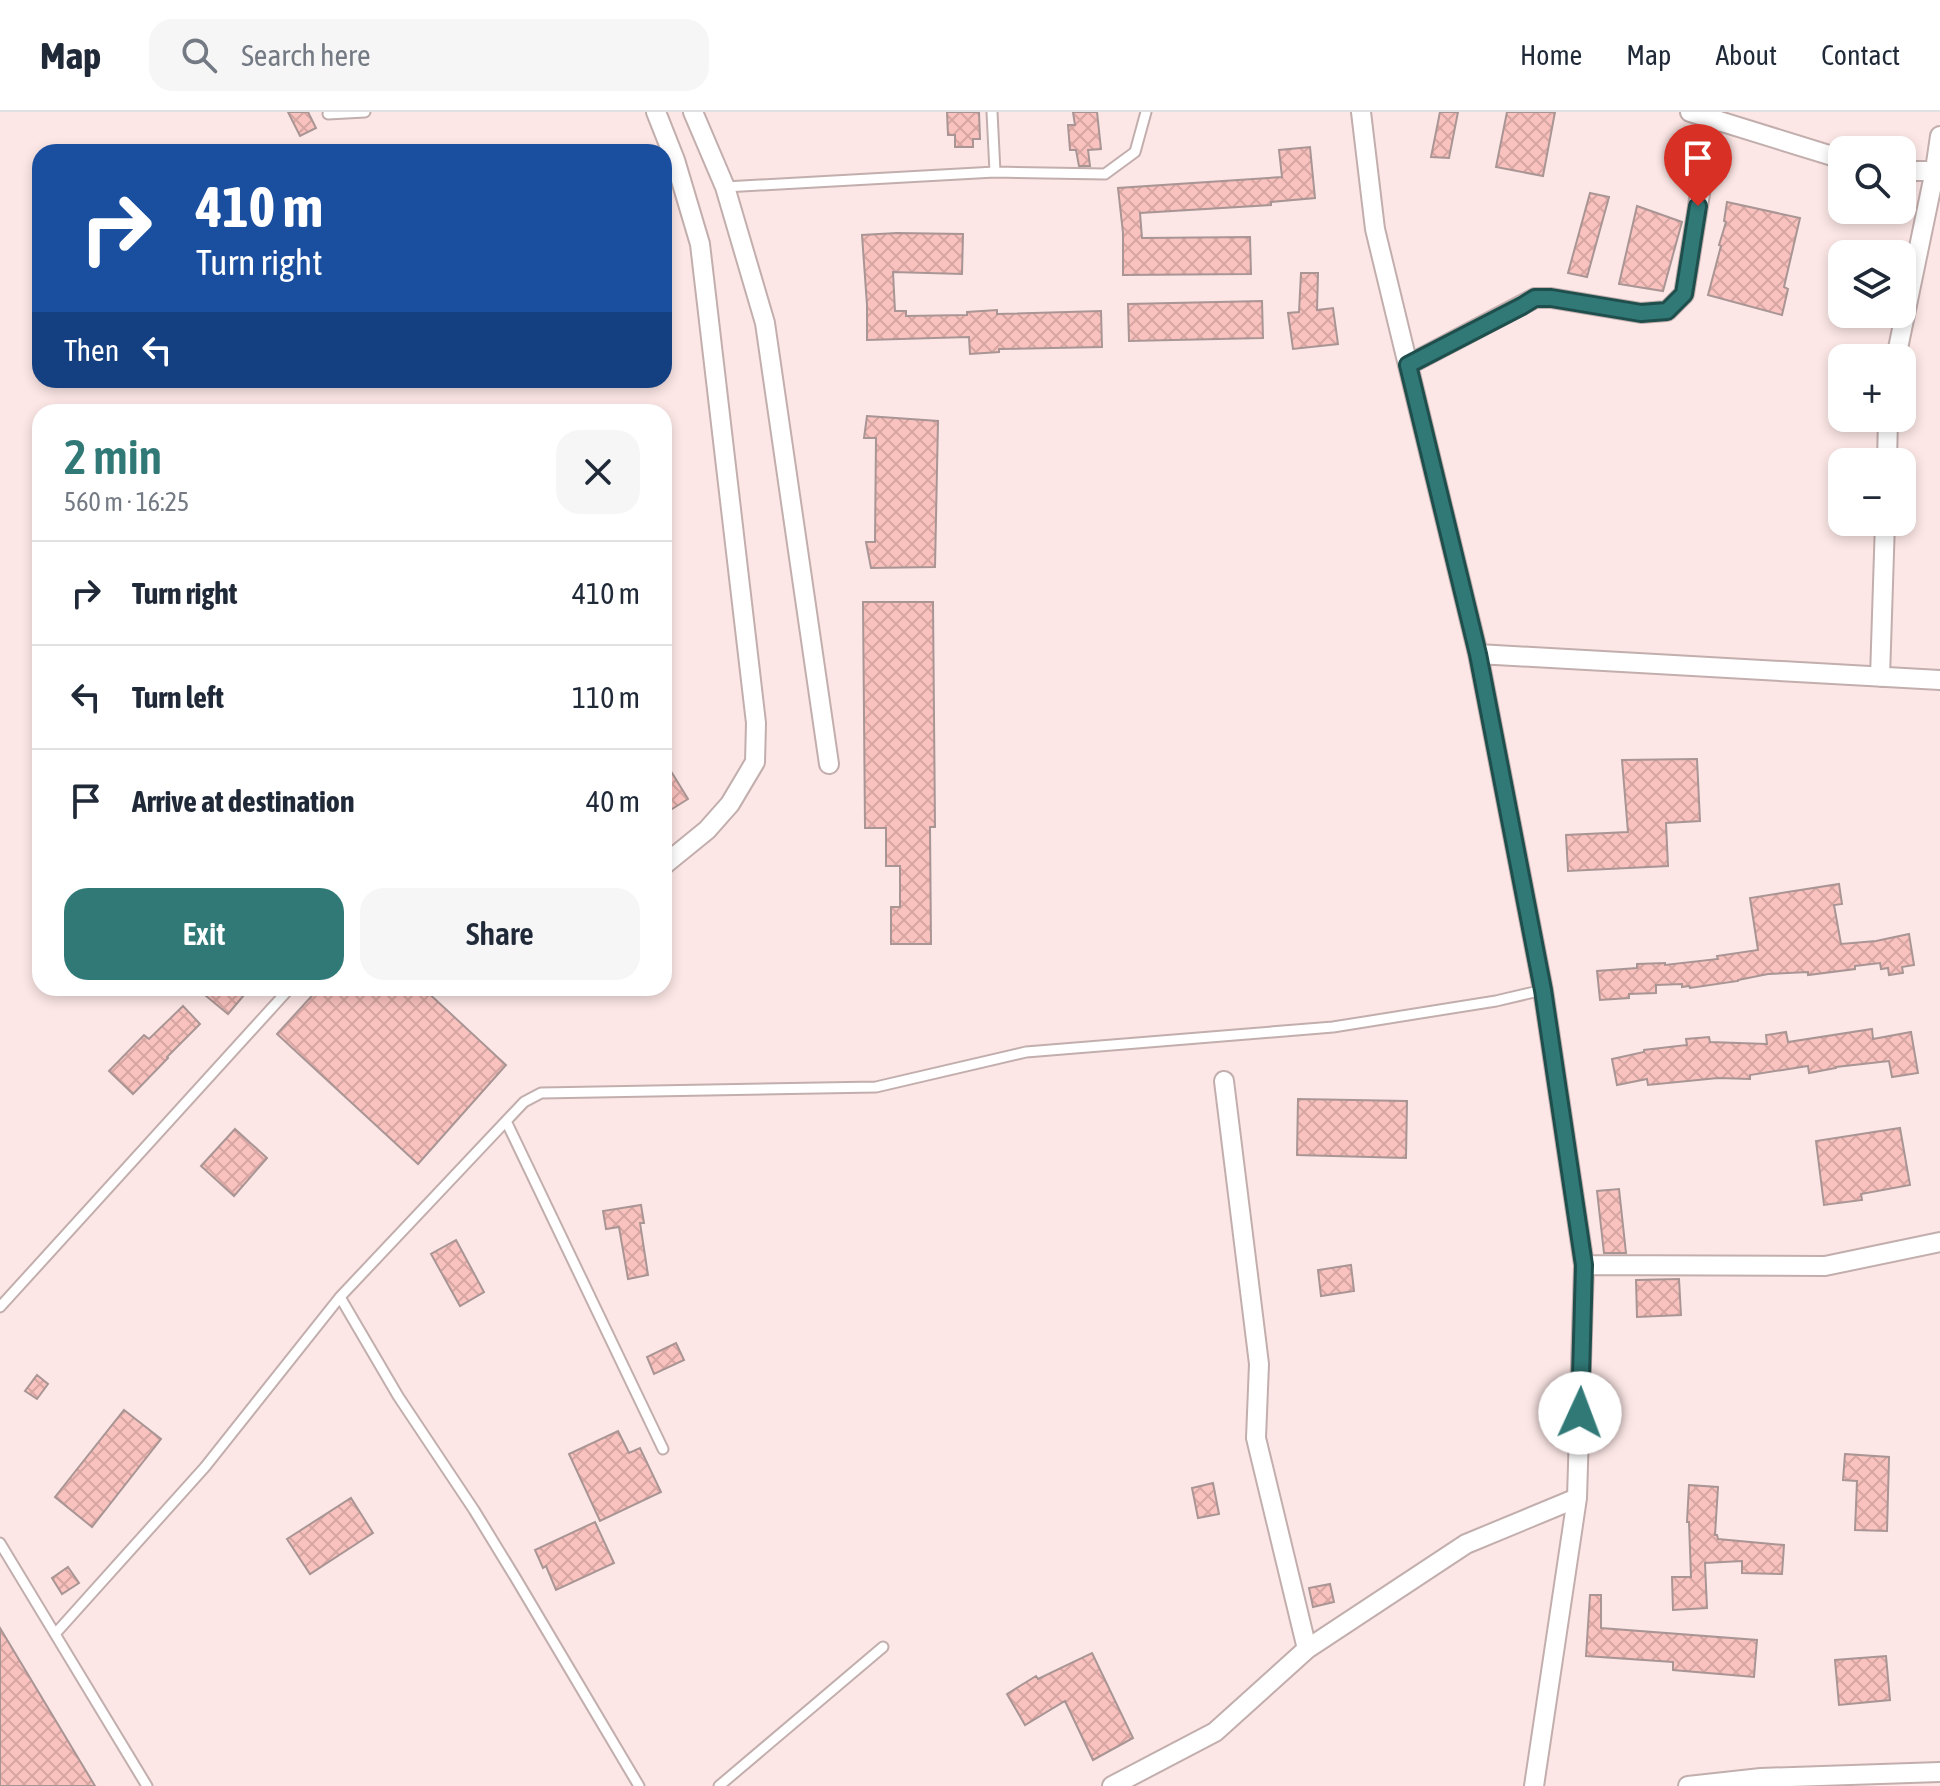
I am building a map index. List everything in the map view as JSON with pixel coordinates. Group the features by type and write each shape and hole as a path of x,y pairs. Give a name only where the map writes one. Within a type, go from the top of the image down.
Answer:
{"street":[{"path":"656,112 669,144"},
{"path":"693,112 725,187 765,323 829,764"},
{"path":"1361,112 1375,229 1478,654 1543,990 1584,1265 1577,1498 1534,1786"},
{"path":"1690,112 1712,115 1828,154"},
{"path":"1408,365 1535,298 1641,313 1667,311 1684,294 1712,115"},
{"path":"1899,344 1938,171 1940,136"},
{"path":"672,152 700,244 756,723 755,762 730,804 707,830 672,858"},
{"path":"1916,171 1938,171"},
{"path":"1880,677 1885,536"},
{"path":"1478,654 1940,680"},
{"path":"1224,1081 1259,1364 1256,1438 1307,1649"},
{"path":"1584,1265 1825,1266 1940,1242"},
{"path":"1112,1786 1215,1732 1307,1649 1466,1544 1577,1498"},
{"path":"1688,1786 1761,1778 1940,1772"}],"lane":[{"path":"328,114 365,112"},
{"path":"992,112 995,172"},
{"path":"725,187 995,172 1105,174 1135,152 1146,112"},
{"path":"55,1634 205,1467 340,1297 524,1102 541,1093 876,1087 1026,1052 1333,1027 1496,1001 1543,990"},
{"path":"0,1307 283,996"},
{"path":"506,1121 663,1449"},
{"path":"340,1297 398,1396 515,1577 639,1786"},
{"path":"0,1543 147,1786"},
{"path":"719,1786 883,1647"}],"building":[{"path":"288,112 308,112 316,128 300,136"},
{"path":"947,112 979,112 980,139 973,139 973,147 955,147 955,135 948,135"},
{"path":"1073,112 1097,112 1101,149 1088,150 1090,166 1079,166 1076,150 1070,150 1068,125 1075,125"},
{"path":"1440,112 1458,112 1449,158 1431,157"},
{"path":"1507,112 1555,112 1543,176 1496,167"},
{"path":"1310,147 1315,198 1271,202 1271,205 1140,213 1142,238 1250,237 1251,274 1123,275 1123,233 1118,188 1282,177 1279,150"},
{"path":"1590,193 1609,197 1587,277 1568,273"},
{"path":"1727,202 1800,218 1784,287 1788,289 1782,315 1708,295 1726,222"},
{"path":"1637,206 1682,222 1663,291 1619,284"},
{"path":"963,234 962,274 893,272 895,311 906,311 906,316 967,315 967,312 997,310 997,314 1101,311 1102,347 999,349 999,352 970,354 969,337 867,340 862,235"},
{"path":"1301,273 1318,273 1317,310 1333,308 1338,344 1293,349 1288,313 1299,312"},
{"path":"1262,301 1263,338 1129,341 1128,304"},
{"path":"867,416 938,421 935,567 871,568 866,542 875,542 876,438 864,438"},
{"path":"863,602 933,602 935,827 930,827 931,944 891,944 891,907 900,907 900,866 886,866 886,828 865,828"},
{"path":"1697,759 1700,821 1666,823 1668,866 1568,871 1566,835 1628,832 1622,760"},
{"path":"672,773 688,799 672,809"},
{"path":"1839,884 1842,904 1834,905 1841,944 1909,934 1914,965 1902,967 1903,973 1889,975 1888,968 1881,969 1880,963 1808,975 1808,972 1768,974 1690,988 1682,987 1682,984 1656,985 1656,993 1600,1000 1597,971 1637,968 1637,964 1665,965 1718,959 1717,956 1758,950 1750,898"},
{"path":"206,996 243,996 228,1014"},
{"path":"312,996 432,996 506,1065 418,1164 277,1034"},
{"path":"183,1006 200,1024 133,1094 109,1071 144,1035 149,1039"},
{"path":"1872,1029 1873,1039 1911,1032 1918,1073 1892,1077 1889,1061 1809,1073 1808,1066 1750,1075 1750,1079 1718,1078 1648,1085 1647,1079 1617,1085 1612,1059 1644,1050 1687,1045 1686,1039 1709,1037 1710,1042 1767,1044 1766,1035 1786,1032 1788,1042"},
{"path":"1298,1099 1407,1101 1406,1158 1297,1155"},
{"path":"1900,1128 1910,1185 1861,1194 1862,1200 1824,1205 1816,1141"},
{"path":"235,1129 267,1158 234,1196 201,1166"},
{"path":"1619,1189 1626,1253 1604,1253 1597,1191"},
{"path":"641,1205 644,1223 640,1223 648,1275 628,1279 619,1227 606,1229 603,1211"},
{"path":"456,1240 484,1292 460,1306 431,1254"},
{"path":"1351,1265 1354,1291 1321,1296 1318,1270"},
{"path":"1679,1279 1681,1315 1637,1317 1636,1280"},
{"path":"676,1343 684,1360 654,1374 647,1357"},
{"path":"37,1375 48,1384 37,1399 25,1391"},
{"path":"124,1410 161,1439 92,1527 55,1497"},
{"path":"618,1431 629,1453 640,1448 661,1492 600,1521 569,1454"},
{"path":"1845,1454 1889,1457 1887,1531 1855,1530 1857,1481 1843,1480"},
{"path":"1213,1483 1219,1514 1198,1518 1192,1488"},
{"path":"1689,1485 1718,1487 1715,1535 1718,1539 1784,1545 1782,1574 1742,1573 1742,1561 1705,1563 1707,1608 1673,1610 1672,1577 1691,1577 1687,1522"},
{"path":"351,1498 373,1533 310,1574 287,1539"},
{"path":"595,1522 614,1563 556,1590 535,1550"},
{"path":"68,1567 79,1583 62,1594 52,1578"},
{"path":"1330,1584 1334,1602 1313,1607 1309,1588"},
{"path":"1590,1595 1601,1595 1601,1628 1757,1640 1754,1677 1673,1670 1673,1662 1586,1656"},
{"path":"0,1628 95,1786 0,1786"},
{"path":"1092,1653 1133,1738 1093,1760 1065,1701 1025,1725 1007,1694 1036,1676 1038,1679"},
{"path":"1886,1656 1890,1700 1839,1705 1835,1660"}],"route":[{"path":"1580,1413 1584,1265 1543,990 1478,654 1408,365 1535,298 1641,313 1667,311 1684,294 1698,206"}]}
